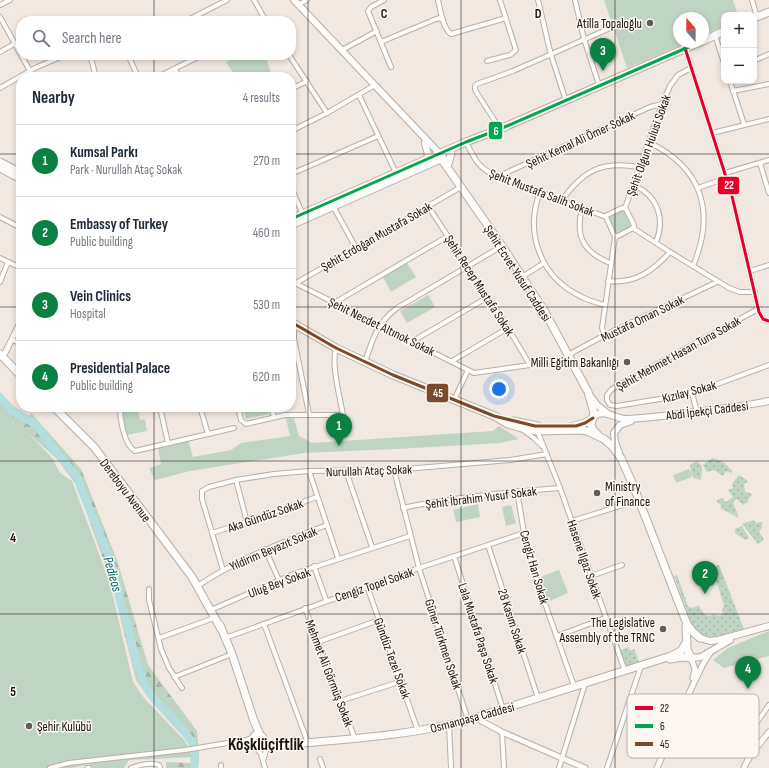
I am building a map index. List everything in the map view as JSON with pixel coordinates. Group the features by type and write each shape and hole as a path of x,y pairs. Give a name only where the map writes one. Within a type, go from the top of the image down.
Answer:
{"main road":[{"name":"Şehit Ecvet Yusuf Caddesi","path":"296,2 375,85 424,141 433,147 502,246 545,312 595,403 610,415"},
{"path":"757,18 769,12"},
{"path":"709,38 721,33"},
{"path":"433,147 451,152 474,139 499,130 685,48"},
{"path":"296,218 332,204 429,162 439,156 468,146 499,130"},
{"path":"424,141 439,156"},
{"path":"424,141 429,162"},
{"path":"332,204 396,173 429,162 447,167 451,152"},
{"path":"0,162 16,170"},
{"path":"0,168 16,176"},
{"path":"296,221 303,216"},
{"path":"296,325 336,348 393,375 494,416 536,428 576,426 586,423 593,418"},
{"path":"2,356 16,371"},
{"name":"Şehit Ecvet Yusuf Caddesi","path":"588,392 593,407 593,418"},
{"name":"Abdi İpekçi Caddesi","path":"593,418 600,413 626,419 644,418 769,402"},
{"name":"Dereboyu Avenue","path":"59,412 94,447 199,585 213,609 232,654 254,721 256,741"},
{"path":"494,416 519,428 584,430 609,442 621,458 639,500 683,614 691,630 700,638 714,641 746,634"},
{"path":"593,418 591,423 592,428 601,438"},
{"name":"Abdi İpekçi Caddesi","path":"621,458 614,439 615,430 625,422 644,418"},
{"name":"Dereboyu Avenue","path":"192,577 221,629"},
{"path":"683,614 687,630 688,649 691,658 701,657 724,643 769,626"},
{"name":"Osmanpaşa Caddesi","path":"256,741 275,746 355,739 418,731 449,725 654,662 679,652 685,646 687,641"},
{"name":"Osmanpaşa Caddesi","path":"654,662 679,658 691,658"},
{"name":"Osmanpaşa Caddesi","path":"256,741 285,744"}],"street":[{"path":"0,5 10,0"},
{"path":"196,16 227,0"},
{"path":"254,0 263,16"},
{"path":"296,2 307,0"},
{"path":"384,0 369,8 368,12 391,66"},
{"path":"438,0 448,32 453,34 506,18"},
{"path":"487,62 510,55 516,50 500,0"},
{"path":"538,0 551,55 566,101"},
{"path":"574,0 584,39 599,86"},
{"path":"752,0 755,12"},
{"path":"0,17 16,47"},
{"path":"381,42 436,19 440,18 443,20"},
{"path":"499,130 474,86 551,55 608,29"},
{"path":"342,50 377,31"},
{"path":"715,35 721,54"},
{"path":"0,52 14,44"},
{"path":"685,48 725,173 737,217 758,308 762,317 769,321"},
{"path":"758,59 769,54"},
{"path":"23,60 30,71 54,60"},
{"path":"91,60 95,72"},
{"path":"130,60 136,72"},
{"path":"170,72 193,60"},
{"path":"292,60 327,113"},
{"name":"Şehit Olgun Hulusi Sokak","path":"624,208 662,104 673,80 681,73 691,68"},
{"path":"0,88 16,79"},
{"path":"296,86 307,81"},
{"path":"731,84 744,124"},
{"path":"733,90 769,84"},
{"path":"296,129 375,85"},
{"path":"358,95 396,173"},
{"name":"Şehit Kemal Ali Ömer Sokak","path":"499,176 650,107 662,104"},
{"path":"712,132 769,119"},
{"path":"296,172 378,136"},
{"path":"648,142 666,150 681,163 689,172 698,188 703,207 704,230 693,266"},
{"name":"Şehit Mustafa Salih Sokak","path":"468,146 478,165 490,173 606,217"},
{"path":"725,173 769,160"},
{"path":"760,163 769,193"},
{"path":"562,200 577,182 594,170 607,166 618,165 639,167"},
{"path":"698,188 726,178"},
{"path":"633,185 647,193 655,202 658,209 660,215 660,228 656,242"},
{"name":"Şehit Erdoğan Mustafa Sokak","path":"296,282 461,187"},
{"path":"540,192 533,222 537,247 544,263 562,285 583,298 605,305"},
{"path":"296,199 303,216"},
{"path":"332,204 356,248"},
{"name":"Şehit Recep Mustafa Sokak","path":"428,206 508,328 530,365"},
{"path":"582,208 579,219 579,230 583,243 598,258 610,263"},
{"path":"605,335 602,328 614,236 606,217 607,215 622,208 624,208 634,225 634,228 670,252 718,282 734,290 754,292"},
{"path":"0,216 16,225"},
{"path":"614,236 618,236 634,228"},
{"path":"334,303 448,236"},
{"path":"365,362 380,325 386,316 502,246"},
{"path":"608,281 629,280 644,275 658,266 670,252"},
{"path":"0,258 16,266"},
{"path":"0,282 8,262"},
{"path":"522,277 544,263"},
{"path":"750,271 769,265"},
{"name":"Mustafa Oman Sokak","path":"468,370 474,373 482,373 530,365 568,356 605,335 718,282"},
{"name":"Şehit Necdet Altınok Sokak","path":"296,285 413,341 468,370"},
{"path":"413,341 488,297"},
{"name":"Şehit Mehmet Hasan Tuna Sokak","path":"608,403 607,395 612,389 758,308"},
{"path":"452,361 508,328"},
{"path":"2,356 16,333"},
{"path":"296,348 309,414"},
{"path":"240,412 243,422 246,424 274,417 309,414 343,414 337,384 335,357 336,348"},
{"name":"Kızılay Sokak","path":"608,403 611,406 617,406 692,393 769,365"},
{"path":"454,400 468,370"},
{"path":"692,393 697,412"},
{"path":"121,412 122,424 127,441 132,450 138,451 234,428"},
{"path":"161,412 168,443"},
{"path":"201,412 208,434"},
{"path":"272,412 274,417"},
{"name":"Hasene Ilgaz Sokak","path":"519,428 534,438 544,448"},
{"name":"Hasene Ilgaz Sokak","path":"536,428 572,521 624,671"},
{"name":"Nurullah Ataç Sokak","path":"212,533 201,493 205,488 236,480 274,474 310,471 394,470 510,460 547,454"},
{"name":"Güner Türkmen Sokak","path":"394,470 419,568 472,719"},
{"path":"310,471 317,497 338,558"},
{"path":"346,471 372,547"},
{"path":"236,480 247,522"},
{"name":"Şehit İbrahim Yusuf Sokak","path":"403,508 440,501 517,491 560,488"},
{"name":"Cengiz Han Sokak","path":"517,491 524,533 535,575 574,686"},
{"name":"Aka Gündüz Sokak","path":"212,533 317,497"},
{"path":"572,521 639,500"},
{"name":"Yıldirım Beyazıt Sokak","path":"199,585 223,570 265,549 327,525"},
{"path":"212,533 223,570"},
{"name":"Cengiz Topel Sokak","path":"225,638 326,600 524,533"},
{"path":"314,566 410,536"},
{"name":"28 Kasım Sokak","path":"488,545 538,698"},
{"path":"265,549 279,580"},
{"name":"Lala Mustafa Paşa Sokak","path":"454,556 503,709"},
{"path":"591,576 622,565"},
{"name":"Uluğ Bey Sokak","path":"213,609 314,566 326,600"},
{"name":"Gündüz Tezel Sokak","path":"367,586 402,681 418,731"},
{"path":"149,589 149,600 159,638 169,668 182,688"},
{"name":"Mehmet Ali Görmüş Sokak","path":"305,608 355,739"},
{"path":"159,638 214,618"},
{"path":"557,636 605,618"},
{"path":"318,642 380,620"},
{"path":"264,624 308,743"},
{"path":"689,694 703,664 712,650"},
{"path":"174,677 232,654"},
{"path":"690,691 695,669 691,658"},
{"path":"632,694 641,666"},
{"path":"340,701 402,681"},
{"path":"559,768 585,683"},
{"path":"759,719 769,705"},
{"path":"607,768 627,708"},
{"path":"472,719 482,722 585,768"},
{"path":"449,725 451,768"},
{"path":"502,732 504,768"},
{"path":"759,745 769,732"},
{"path":"50,768 69,763 256,741"},
{"name":"Dereboyu Avenue","path":"256,741 264,761 265,768"},
{"path":"264,761 267,749 275,746"},
{"path":"657,768 661,758"},
{"path":"744,768 747,758"},
{"path":"320,759 323,768"},
{"path":"131,768 154,763 160,765 160,768"}],"green space":[{"path":"604,0 733,0 737,12 721,12 721,27 709,32 709,12 673,12 674,48 627,68"},
{"path":"230,60 267,60 270,72 233,72 226,62"},
{"path":"622,210 625,211 631,227 616,234 609,217"},
{"path":"407,263 416,277 391,292 383,277"},
{"path":"428,295 435,307 407,323 400,311"},
{"path":"0,392 16,408 16,412 22,412 28,416 32,414 81,469 118,563 148,665 197,731 199,753 198,768 166,768 166,762 191,763 189,743 152,702 136,680 112,584 77,486 57,459 29,434 0,414"},
{"path":"122,412 138,412 140,420 145,419 147,431 127,435"},
{"path":"244,412 269,412 269,414 246,419"},
{"path":"0,414 29,434 53,459 60,473 72,481 110,584 133,682 144,698 184,740 195,757 129,760 124,768 94,768 89,764 72,768 0,768"},
{"path":"285,415 293,415 299,436 312,443 493,431 499,426 519,439 500,443 304,453 190,471 155,480 149,468 161,464 158,448 188,440 193,457 231,450 241,443 290,436"},
{"path":"712,458 722,461 733,471 731,473 726,471 723,476 714,470 707,472 703,465"},
{"path":"697,461 702,466 701,480 694,478 690,472 690,465"},
{"path":"689,469 692,477 676,483 673,475"},
{"path":"739,475 748,481 744,485 745,492 752,495 748,499 748,502 743,505 737,499 733,503 739,518 720,508 722,506 717,502 717,500 722,498 726,502 733,497 728,490 733,488 732,484"},
{"path":"478,504 480,517 456,522 453,510"},
{"path":"511,505 516,523 506,526 502,507"},
{"path":"754,520 755,523 762,522 762,528 759,531 764,540 758,544 742,524"},
{"path":"742,526 749,538 745,540 735,533 735,529"},
{"path":"719,565 744,629 713,639 704,638 695,632 674,576 677,575 690,608 698,605 705,615 710,616 713,614 720,616 723,612 722,610 724,605 716,580 719,578 716,566"},
{"path":"559,570 568,593 547,602 538,578"},
{"path":"769,631 769,656 724,668 713,660 728,648"},
{"path":"616,635 621,650 628,647 630,651 634,649 640,664 631,667 624,664 614,636"}],"waterway":[{"name":"Pedieos","path":"0,397 11,410 37,425 51,446 79,479 80,486 108,554 119,590 120,602 127,622 135,657 145,686 154,699 177,722 192,742 195,757 194,768"}],"transit line":[{"name":"22","path":"685,48 732,196 759,312 763,319 769,321"},
{"name":"6","path":"296,217 686,48"},
{"name":"45","path":"296,325 336,348 393,375 494,416 535,426 576,426 593,418"}],"place":[{"name":"Atilla Topaloğlu","path":"650,23"},
{"name":"Vein Clinics","path":"603,71"},
{"name":"Milli Eğitim Bakanlığı","path":"627,362"},
{"name":"Kumsal Parkı","path":"339,446"},
{"name":"Ministry of Finance","path":"597,493"},
{"name":"Embassy of Turkey","path":"705,594"},
{"name":"The Legislative Assembly of the TRNC","path":"663,629"},
{"name":"Presidential Palace","path":"748,689"},
{"name":"Şehir Kulübü","path":"29,726"}],"district":[{"name":"Köşklüçiftlik","path":"266,744"}]}
